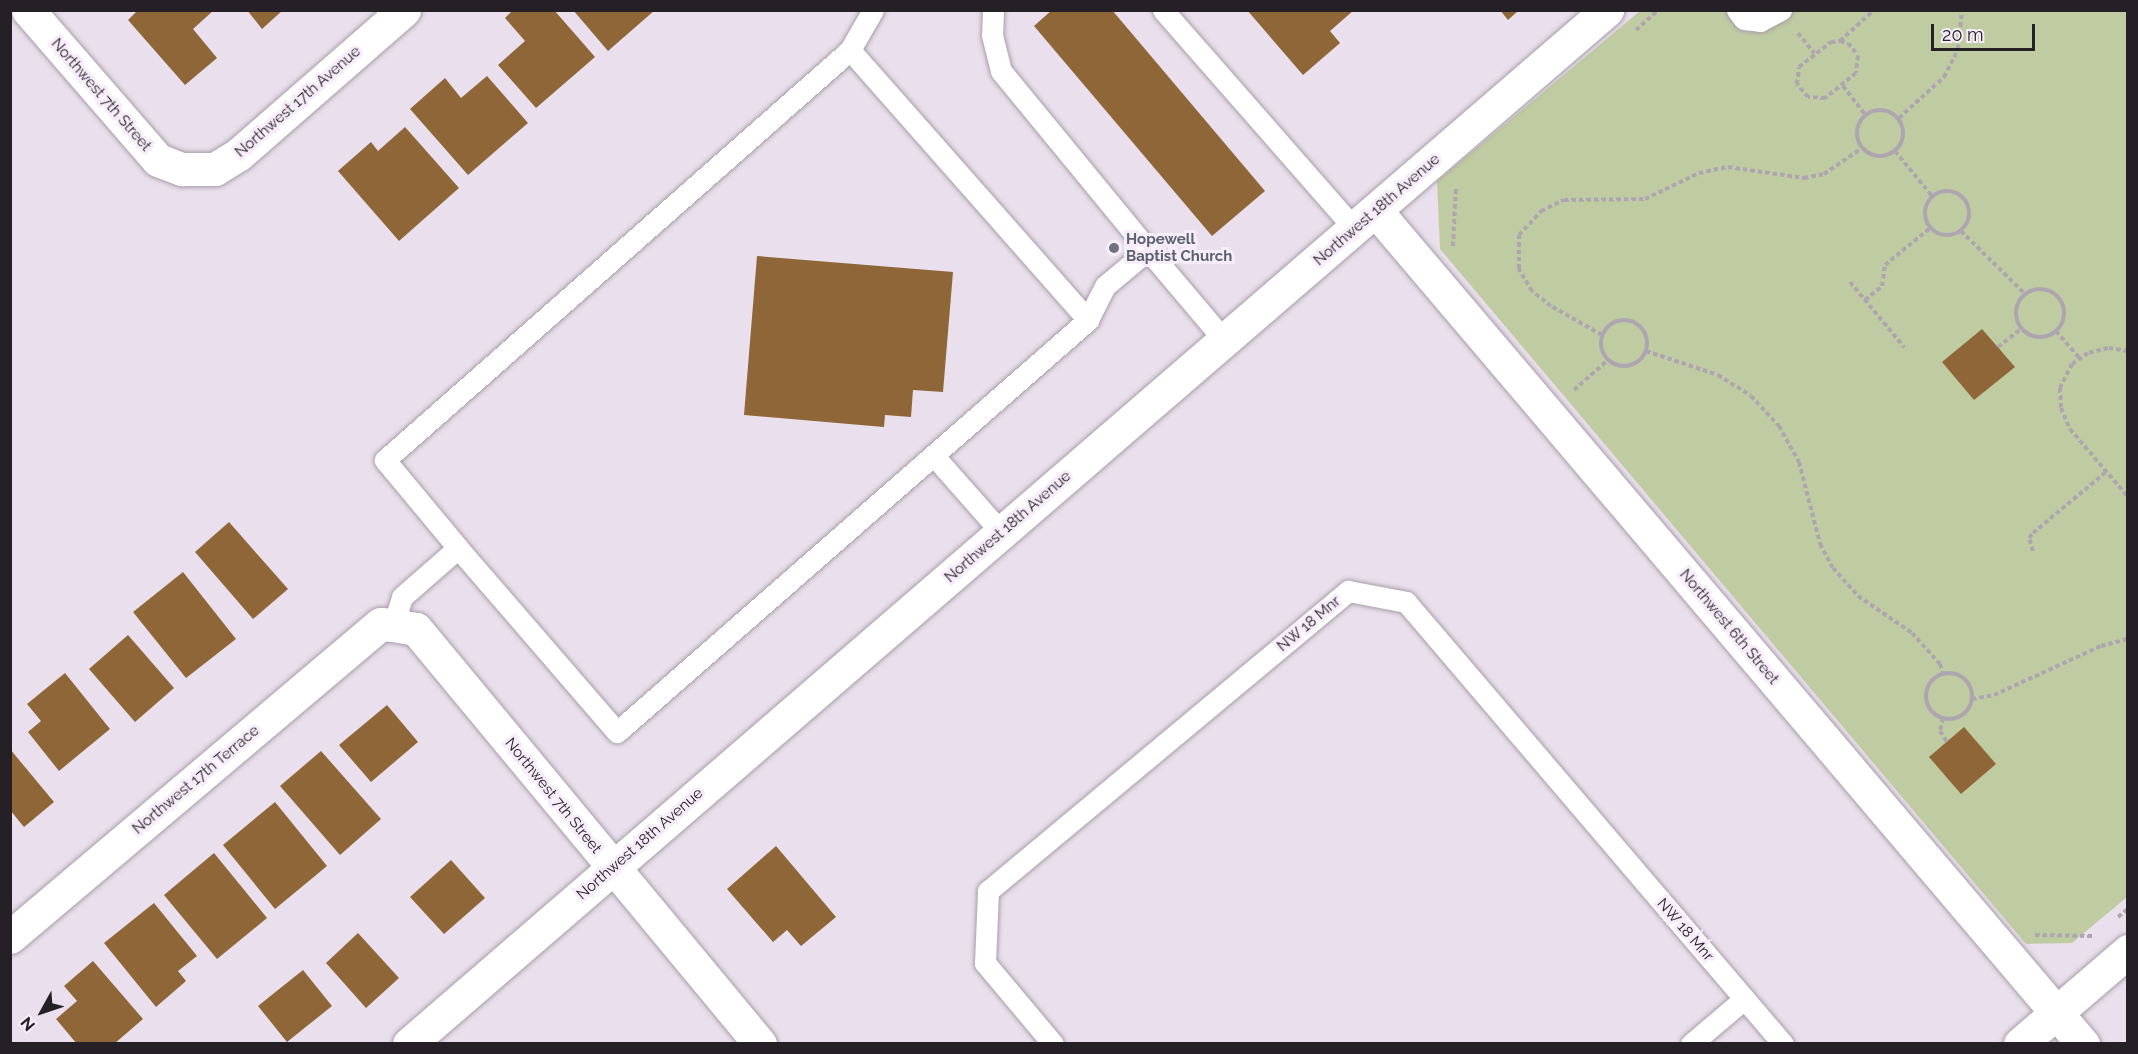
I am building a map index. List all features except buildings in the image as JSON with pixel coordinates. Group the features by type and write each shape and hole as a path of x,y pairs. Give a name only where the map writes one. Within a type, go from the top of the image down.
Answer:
{"street":[{"name":"Northwest 7th Street","path":"28,10 158,160 182,169"},
{"name":"Northwest 17th Avenue","path":"182,169 215,169 239,154 404,10"},
{"name":"Northwest 18th Avenue","path":"409,1044 1607,10"},
{"name":"Northwest 6th Street","path":"1366,220 2083,1044"},
{"name":"Northwest 7th Street","path":"387,625 416,629 760,1044"},
{"name":"Northwest 17th Terrace","path":"10,937 387,625"},
{"path":"2020,1044 2127,951"}],"lane":[{"path":"873,10 850,50 384,460 617,732 1088,320 1105,286 1148,250"},
{"path":"993,10 992,35 1000,71 1225,341"},
{"path":"1163,10 1366,220"},
{"path":"1737,10 1744,19 1760,21 1781,10"},
{"path":"850,50 1088,320"},
{"path":"934,456 1002,533"},
{"path":"387,625 402,597 458,548"},
{"name":"NW 18 Mnr","path":"1053,1044 985,963 988,891 1348,591 1406,602 1783,1044"},
{"path":"1691,1044 1744,999"}],"path":[{"path":"1632,33 1658,10"},
{"path":"1840,41 1854,49 1859,65 1843,86 1825,99 1816,99 1802,92 1797,84 1799,67 1831,42 1840,41 1875,10"},
{"path":"1899,118 1944,77 1958,49 1962,10"},
{"path":"1843,86 1865,114"},
{"path":"1883,109 1899,118 1904,135 1895,151 1878,156 1862,148 1857,130 1865,114 1883,109"},
{"path":"1602,335 1551,306 1532,291 1519,269 1519,236 1541,211 1564,200 1644,199 1699,173 1728,167 1804,178 1824,174 1862,148"},
{"path":"1895,151 1932,196"},
{"path":"1459,254 1451,245 1456,185 1465,178"},
{"path":"1949,191 1964,199 1969,216 1961,231 1945,236 1930,228 1924,212 1932,196 1949,191"},
{"path":"1865,300 1882,286 1885,265 1930,228"},
{"path":"1961,231 2025,294"},
{"path":"1850,282 1904,347"},
{"path":"2043,289 2059,298 2064,315 2056,331 2038,337 2022,328 2017,310 2025,294 2043,289"},
{"path":"1614,322 1632,322 1645,334 1646,351 1634,364 1625,366 1608,360 1601,344 1602,335 1614,322"},
{"path":"1998,347 2022,328"},
{"path":"2056,331 2080,358"},
{"path":"2127,351 2097,349 2080,358 2066,373 2060,388 2061,408 2070,429 2127,497"},
{"path":"1646,351 1718,375 1751,396 1772,418 1799,462 1820,544 1833,568 1858,596 1912,633 1940,664 1943,674"},
{"path":"1574,390 1608,360"},
{"path":"1566,381 1581,399"},
{"path":"2033,551 2031,535 2106,472"},
{"path":"1972,699 1994,695 2102,646 2127,639"},
{"path":"1952,673 1967,682 1972,699 1963,714 1943,718 1931,711 1926,694 1934,678 1952,673"},
{"path":"1943,718 1940,731 1947,742"},
{"path":"2112,922 2127,909"},
{"path":"2026,926 2034,934 2097,936"}],"green space":[{"path":"1640,11 2127,11 2127,897 2072,943 2026,944 1440,249 1437,181"}],"place":[{"name":"Hopewell Baptist Church","path":"1114,248"}]}
